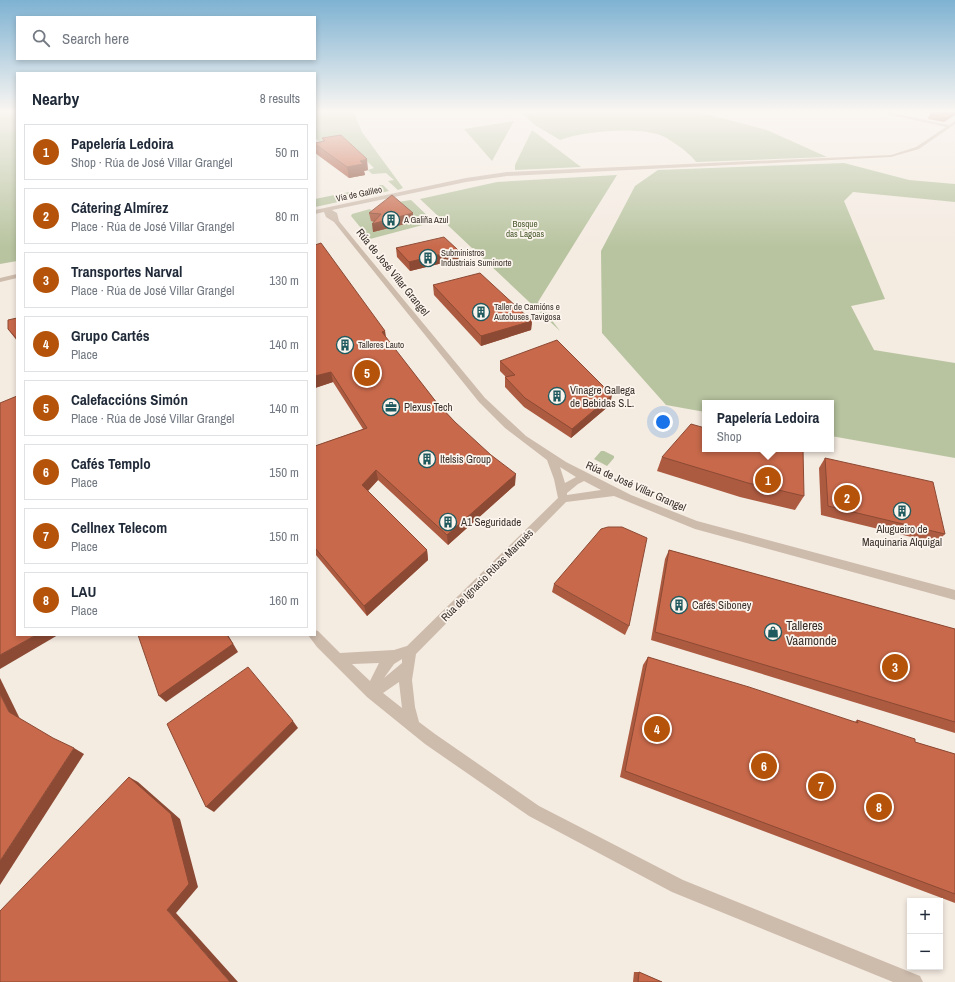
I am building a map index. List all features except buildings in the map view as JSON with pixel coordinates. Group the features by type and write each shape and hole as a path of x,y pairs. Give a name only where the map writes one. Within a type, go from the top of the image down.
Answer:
{"street":[{"name":"Vía de Galileo","path":"316,214 407,192 480,177 520,172 892,156"},
{"path":"316,214 336,221 338,216 351,205"},
{"name":"Rúa de José Villar Grangel","path":"327,210 335,214 336,221 488,407 522,438 552,459 614,492 656,511 695,525 955,595"},
{"path":"0,280 16,276"},
{"path":"552,459 563,495 575,496 614,492"},
{"path":"575,496 584,477"},
{"name":"Rúa de Ignacio Ribas Marqués","path":"414,726 406,693 406,667 411,651 575,481 584,477"},
{"path":"315,636 372,692 430,739 534,812 678,886 914,982"},
{"name":"Rúa de Ignacio Ribas Marqués","path":"338,659 394,656 411,651"},
{"path":"372,692 385,663 394,656"},
{"path":"372,692 392,680 406,667"}],"green space":[{"path":"0,156 16,156 16,261 0,264"},
{"path":"352,156 379,156 403,188 398,190 388,181 394,180 386,173 372,174 368,170 374,168 365,159"},
{"path":"487,156 495,156 492,161"},
{"path":"519,156 566,156 581,167 515,170 515,165"},
{"path":"690,156 827,157 696,162"},
{"path":"844,163 909,180 955,184 955,202 853,192 844,201 885,299 851,306 874,350 955,363 955,458 834,437 834,400 702,400 702,411 666,405 602,333 601,251 635,186 658,170"},
{"name":"Bosque das Lagoas","path":"617,175 538,302 560,331 420,199 497,182"},
{"path":"379,185 383,185 389,191 316,207 316,199 354,191 357,193 381,188"},
{"path":"411,200 434,222 370,239 351,216 352,214 370,209 373,212 398,202"},
{"path":"601,451 614,456 607,466 594,459"}],"place":[{"name":"A Galiña Azul","path":"391,220"},
{"name":"Subministros Industriais Suminorte","path":"428,258"},
{"name":"Taller de Camións e Autobuses Tavigosa","path":"481,312"},
{"name":"Talleres Lauto","path":"345,345"},
{"name":"Calefaccións Simón","path":"367,373"},
{"name":"Vinagre Gallega de Bebidas S.L.","path":"557,396"},
{"name":"Plexus Tech","path":"391,407"},
{"name":"Itelsis Group","path":"427,459"},
{"name":"Papelería Ledoira","path":"768,480"},
{"name":"Cátering Almírez","path":"847,498"},
{"name":"Alugueiro de Maquinaria Alquigal","path":"902,511"},
{"name":"A1 Seguridade","path":"448,522"},
{"name":"Cafés Siboney","path":"679,605"},
{"name":"Talleres Vaamonde","path":"773,632"},
{"name":"Transportes Narval","path":"895,667"},
{"name":"Grupo Cartés","path":"657,729"},
{"name":"Cafés Templo","path":"764,766"},
{"name":"Cellnex Telecom","path":"821,786"},
{"name":"LAU","path":"879,807"}]}
